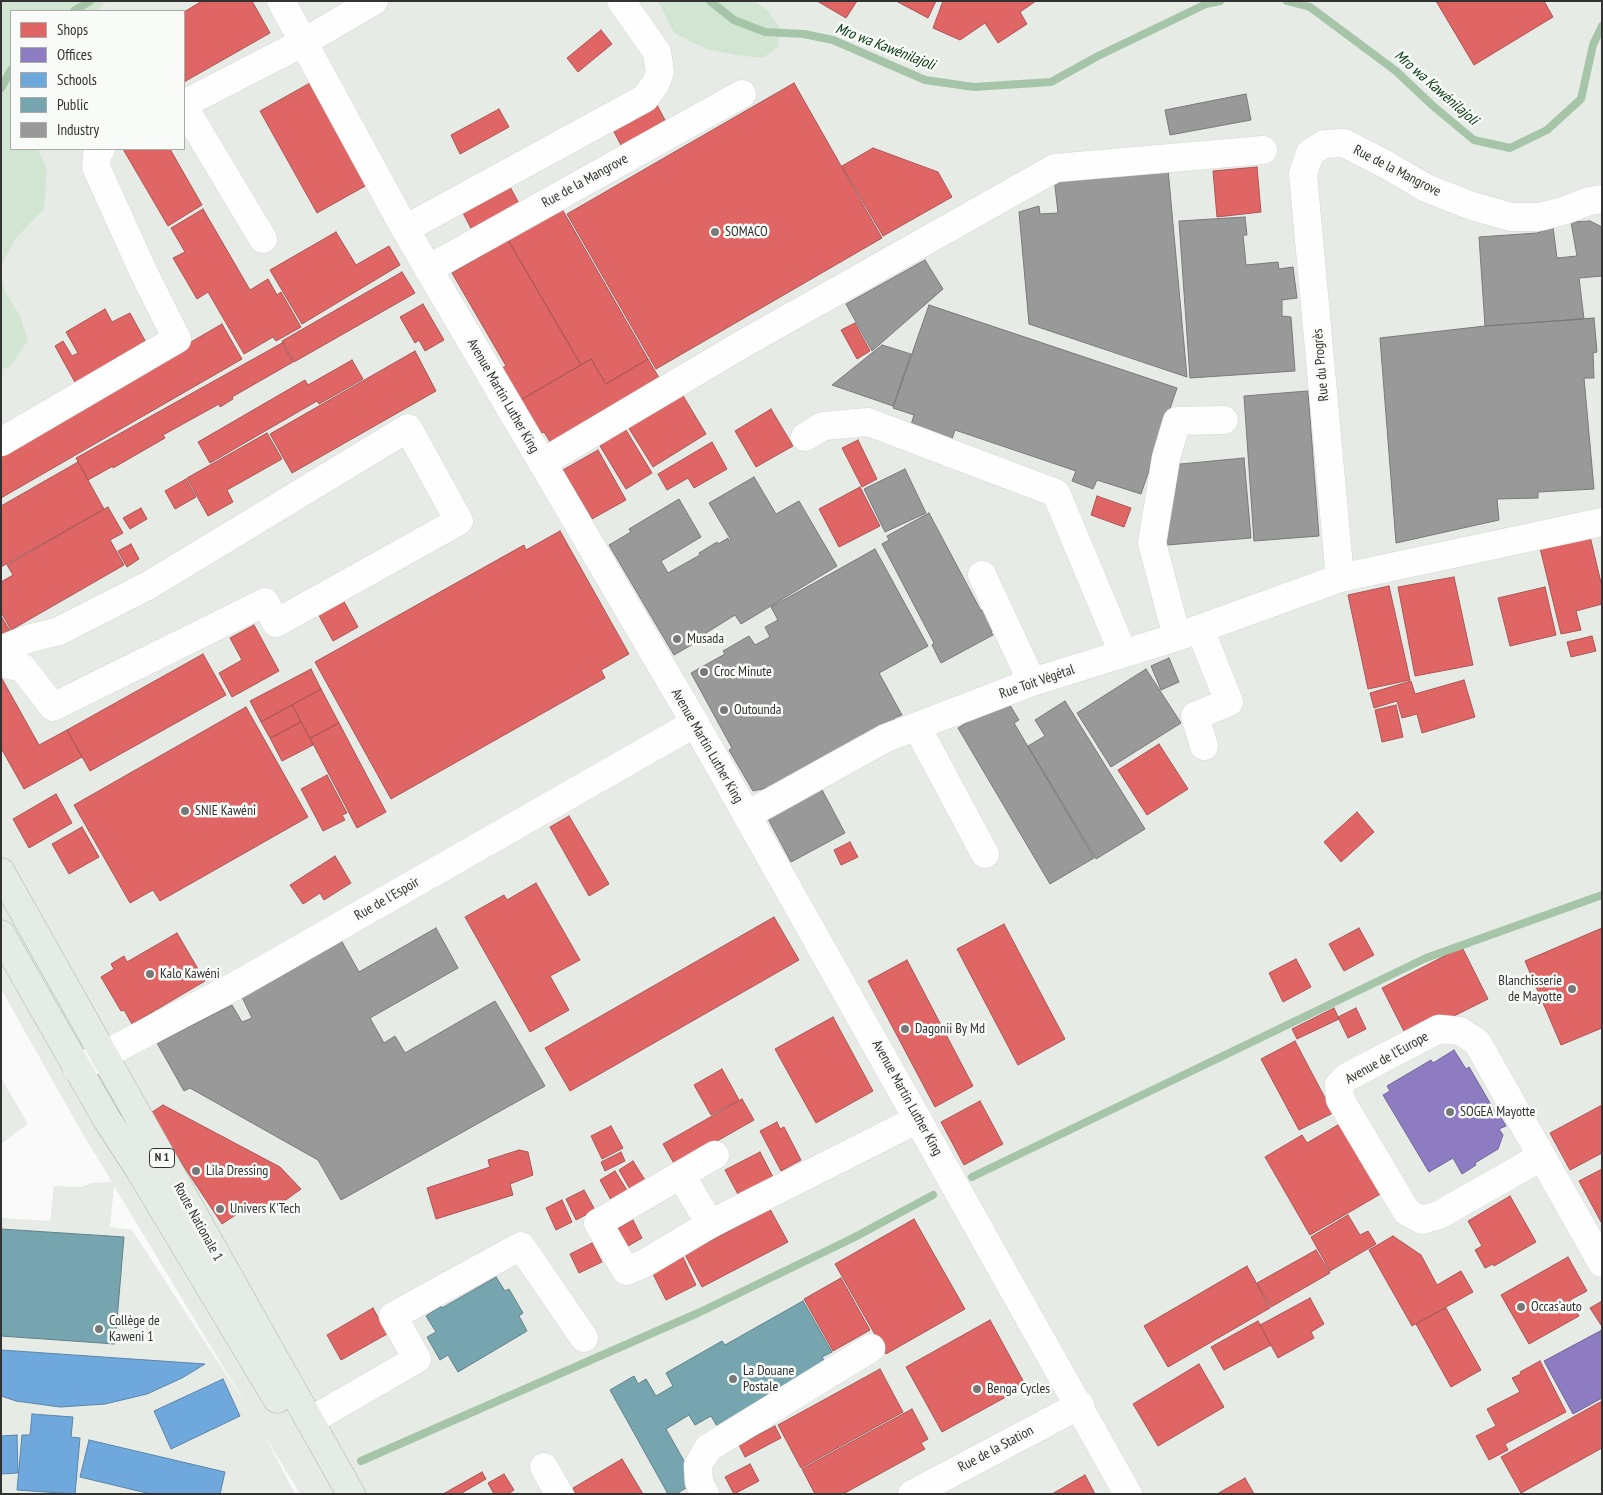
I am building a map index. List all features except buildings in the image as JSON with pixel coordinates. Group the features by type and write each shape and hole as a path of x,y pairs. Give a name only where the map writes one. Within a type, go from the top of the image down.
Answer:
{"main road":[{"name":"Route Nationale 1","path":"1,872 351,1494"},
{"name":"Route Nationale 1","path":"1,934 77,1069 139,1169 332,1494"}],"street":[{"name":"Avenue Martin Luther King","path":"281,1 302,44 405,230 695,723 970,1209 1128,1494"},
{"path":"185,105 302,44 374,1"},
{"path":"405,230 646,98 656,83 660,72 657,52 621,1"},
{"name":"Rue de la Mangrove","path":"428,269 742,94"},
{"path":"185,108 263,239"},
{"name":"Rue de la Mangrove","path":"1310,153 1324,144 1344,144 1385,164 1426,188 1472,206 1511,217 1539,217 1563,211 1589,201 1602,199"},
{"path":"1,442 177,338 143,271 96,167 97,155 100,150"},
{"path":"542,463 741,345 1055,168 1263,150"},
{"name":"Rue du Progrès","path":"1310,153 1303,174 1340,578"},
{"path":"1204,746 1195,716 1229,702 1189,633 1152,542 1166,458 1177,422 1224,420"},
{"path":"805,438 823,426 868,422 1056,493 1123,653"},
{"path":"1,652 10,646 31,638 59,631 149,585 408,428 459,521 276,623 265,602 53,707 22,668 1,663"},
{"path":"1340,578 1602,522"},
{"path":"982,575 1032,682"},
{"name":"Rue Toit Végétal","path":"747,815 886,738 916,726 1032,682 1189,633 1340,578"},
{"name":"Rue de l'Espoir","path":"77,1069 233,987 695,723"},
{"path":"916,726 985,854"},
{"name":"Avenue de l’Europe","path":"1541,1157 1439,1215 1422,1220 1406,1212 1340,1099 1339,1085 1348,1077 1439,1029 1460,1031 1477,1042 1602,1263"},
{"path":"715,1155 598,1224 626,1270 643,1264 710,1224 918,1119"},
{"path":"681,1175 710,1224"},
{"path":"310,1420 417,1360 393,1316 521,1246 584,1338"},
{"path":"705,1494 699,1482 698,1465 708,1448 871,1348"},
{"name":"Rue de la Station","path":"912,1494 1080,1405"},
{"path":"544,1467 559,1494"}],"shaded area":[{"path":"1,1 1602,1 1602,1494 300,1494 266,1438 295,1494 1,1494 1,1218 50,1221 54,1186 81,1187 91,1183 112,1182 1,989","holes":["114,1186 248,1408 132,1230 110,1227"]},
{"path":"1,1078 28,1124 1,1144"}],"green space":[{"path":"1,1 107,1 97,10 10,10 10,150 38,150 47,170 44,209 15,239 1,266"},
{"path":"658,1 754,1 768,11 780,28 778,47 763,58 706,49 674,33"},
{"path":"1,273 5,292 20,316 28,340 10,367 1,369"}],"waterway":[{"name":"Mro wa Kawénilajoli","path":"76,10 90,1"},
{"name":"Mro wa Kawénilajoli","path":"710,1 734,20 765,32 804,34 833,40 925,80 974,87 1051,82 1098,56 1206,4 1220,1"},
{"name":"Mro wa Kawénilajoli","path":"1287,1 1310,7 1396,71 1433,106 1474,140 1510,148 1547,130 1581,99 1593,45 1602,26"},
{"name":"Mro wa Kawénilajoli","path":"1,88 10,72"},
{"path":"972,1177 1426,958 1602,895"},
{"path":"361,1461 698,1313 853,1238 933,1195"}],"place":[{"name":"SOMACO","path":"715,232"},
{"name":"Musada","path":"677,639"},
{"name":"Croc Minute","path":"704,672"},
{"name":"Outounda","path":"724,710"},
{"name":"SNIE Kawéni","path":"185,811"},
{"name":"Kalo Kawéni","path":"150,974"},
{"name":"Blanchisserie de Mayotte","path":"1572,989"},
{"name":"Dagonii By Md","path":"905,1029"},
{"name":"SOGEA Mayotte","path":"1450,1112"},
{"name":"Lila Dressing","path":"196,1171"},
{"name":"Univers K'Tech","path":"220,1209"},
{"name":"Occas’auto","path":"1521,1307"},
{"name":"Collège de Kaweni 1","path":"99,1329"},
{"name":"La Douane Postale","path":"733,1379"},
{"name":"Benga Cycles","path":"977,1389"}]}
